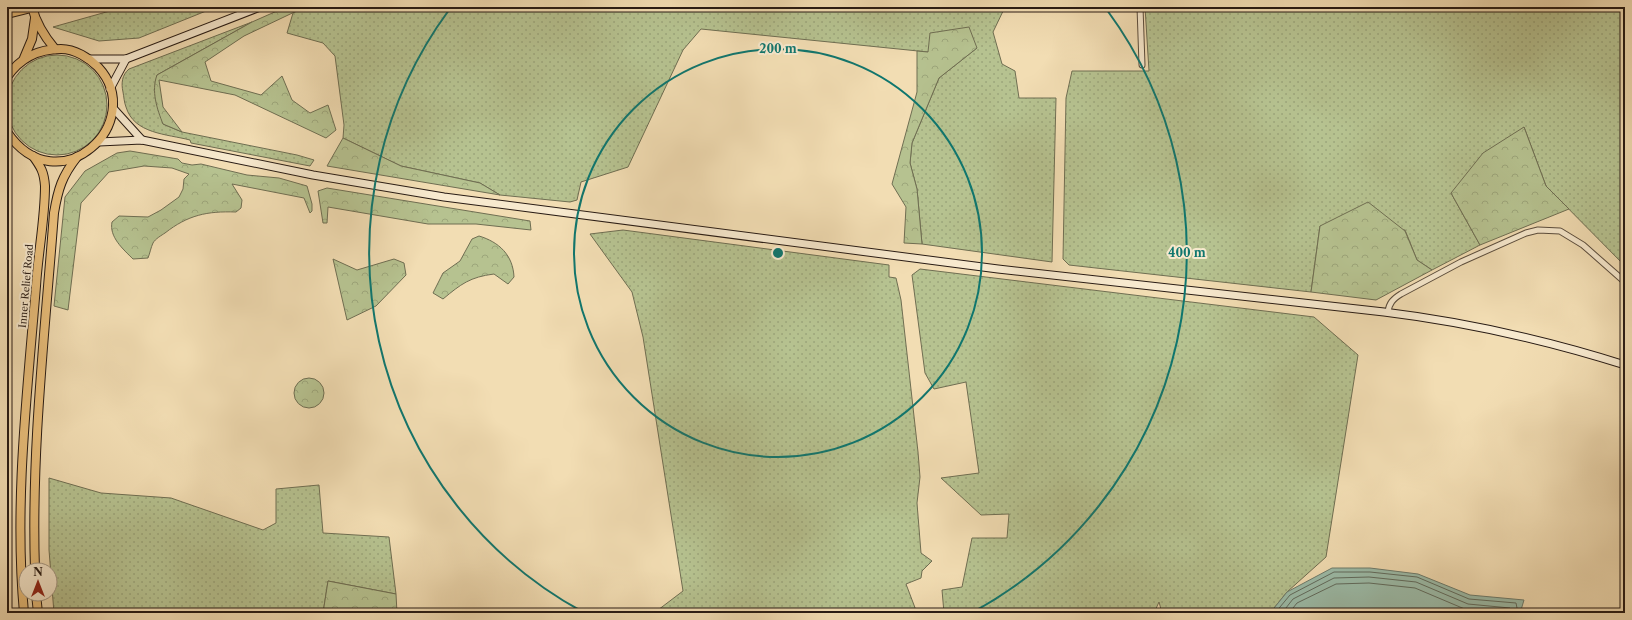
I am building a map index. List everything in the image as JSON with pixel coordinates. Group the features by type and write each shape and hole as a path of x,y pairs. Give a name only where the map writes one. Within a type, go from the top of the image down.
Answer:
{"highway":[{"path":"7,13 31,7"}],"main road":[{"path":"31,7 43,34 55,49"},
{"path":"88,59 126,59 260,7"},
{"path":"24,58 32,39 35,18"},
{"path":"7,77 12,69 24,58 42,50 63,49 80,53 94,63 108,82 113,108 108,128 99,142 88,152 77,157 59,161 43,160 32,156 15,144 7,132"},
{"path":"110,89 126,59"},
{"path":"113,108 142,140"},
{"path":"99,142 142,140 313,175 444,197 1081,279 1388,312 1438,319 1503,331 1588,353 1625,365"},
{"name":"Inner Relief Road","path":"24,613 20,519 23,442 45,197 45,185 42,168 32,156"},
{"path":"35,562 34,493 39,404 54,213 57,194 62,181 68,169 77,157"},
{"path":"37,602 38,613"}],"street":[{"path":"1140,7 1142,65"},
{"path":"1388,312 1389,304 1401,294 1461,262 1526,233 1538,230 1560,231 1584,245 1625,282"}],"green space":[{"path":"124,7 216,7 139,38 99,41 53,27"},
{"path":"286,7 305,7 244,36 205,62 211,81 261,95 282,76 292,100 310,113 328,105 336,130 326,138 235,95 159,80 163,107 182,132 163,124 155,94 155,81 157,75 252,22"},
{"path":"305,7 1005,7 993,32 1002,64 1015,71 1019,98 1056,98 1052,262 922,244 917,189 910,163 912,143 939,78 977,48 928,52 701,29 683,50 628,167 581,182 577,200 570,202 500,195 480,183 401,166 343,138 344,125 335,56 323,43 287,33 293,13"},
{"path":"1145,7 1625,7 1625,266 1546,186 1524,127 1451,193 1480,245 1432,270 1417,260 1405,230 1320,226 1311,292 1069,265 1063,259 1066,98 1072,71 1149,71"},
{"path":"252,22 157,75 163,124 182,132 297,155 314,160 310,166 191,143 190,140 152,131 136,123 130,116 126,107 122,82 123,77 129,69"},
{"path":"969,27 977,48 939,78 912,143 910,163 917,189 922,244 904,243 906,207 892,184 917,92 917,51 928,52 930,33"},
{"path":"57,55 76,59 93,69 103,86 107,105 103,124 93,141 76,151 57,155 38,151 21,141 11,124 7,105 11,86 21,69 38,59"},
{"path":"1524,127 1546,186 1569,209 1480,245 1451,193 1483,153"},
{"path":"343,138 401,166 480,183 500,195 327,166"},
{"path":"130,151 178,159 182,163 192,165 201,164 247,175 279,178 307,186 312,204 312,211 310,213 304,198 232,184 242,200 241,208 236,212 207,213 190,218 173,227 155,240 148,258 133,259 121,247 115,238 112,222 119,216 148,217 161,210 179,197 183,189 184,179 189,174 172,168 144,166 109,172 81,203 68,310 54,306 65,197 85,171 117,153"},
{"path":"327,188 530,221 531,230 476,224 428,224 328,207 327,223 323,223 318,191"},
{"path":"1368,202 1405,231 1417,260 1432,270 1376,300 1311,292 1320,226"},
{"path":"623,230 889,265 889,277 896,278 901,300 918,452 920,477 917,503 921,553 932,561 922,571 921,578 906,584 917,613 654,613 683,591 643,337 632,292 590,234"},
{"path":"479,236 493,242 504,250 511,262 514,277 508,284 494,274 478,277 461,285 443,299 433,293 443,273 460,261 472,239"},
{"path":"333,259 357,270 394,259 404,263 406,275 376,306 347,320"},
{"path":"920,269 1314,317 1358,355 1326,557 1287,592 1270,613 1162,613 1159,602 1154,613 944,613 942,590 962,587 972,538 1007,538 1009,514 981,515 941,478 979,473 966,382 934,389 925,373 912,275"},
{"path":"309,378 315,379 323,387 323,399 315,407 309,408 303,407 295,399 294,393 295,387 303,379"},
{"path":"49,478 101,493 171,498 263,530 276,523 276,489 319,485 323,533 389,537 396,594 328,581 323,613 54,613 53,602 58,602 58,562 50,562"},
{"path":"328,581 396,594 397,613 323,613"}],"water":[{"path":"1332,568 1370,568 1418,574 1470,595 1524,600 1521,610 1527,613 1270,613 1287,592"}]}
